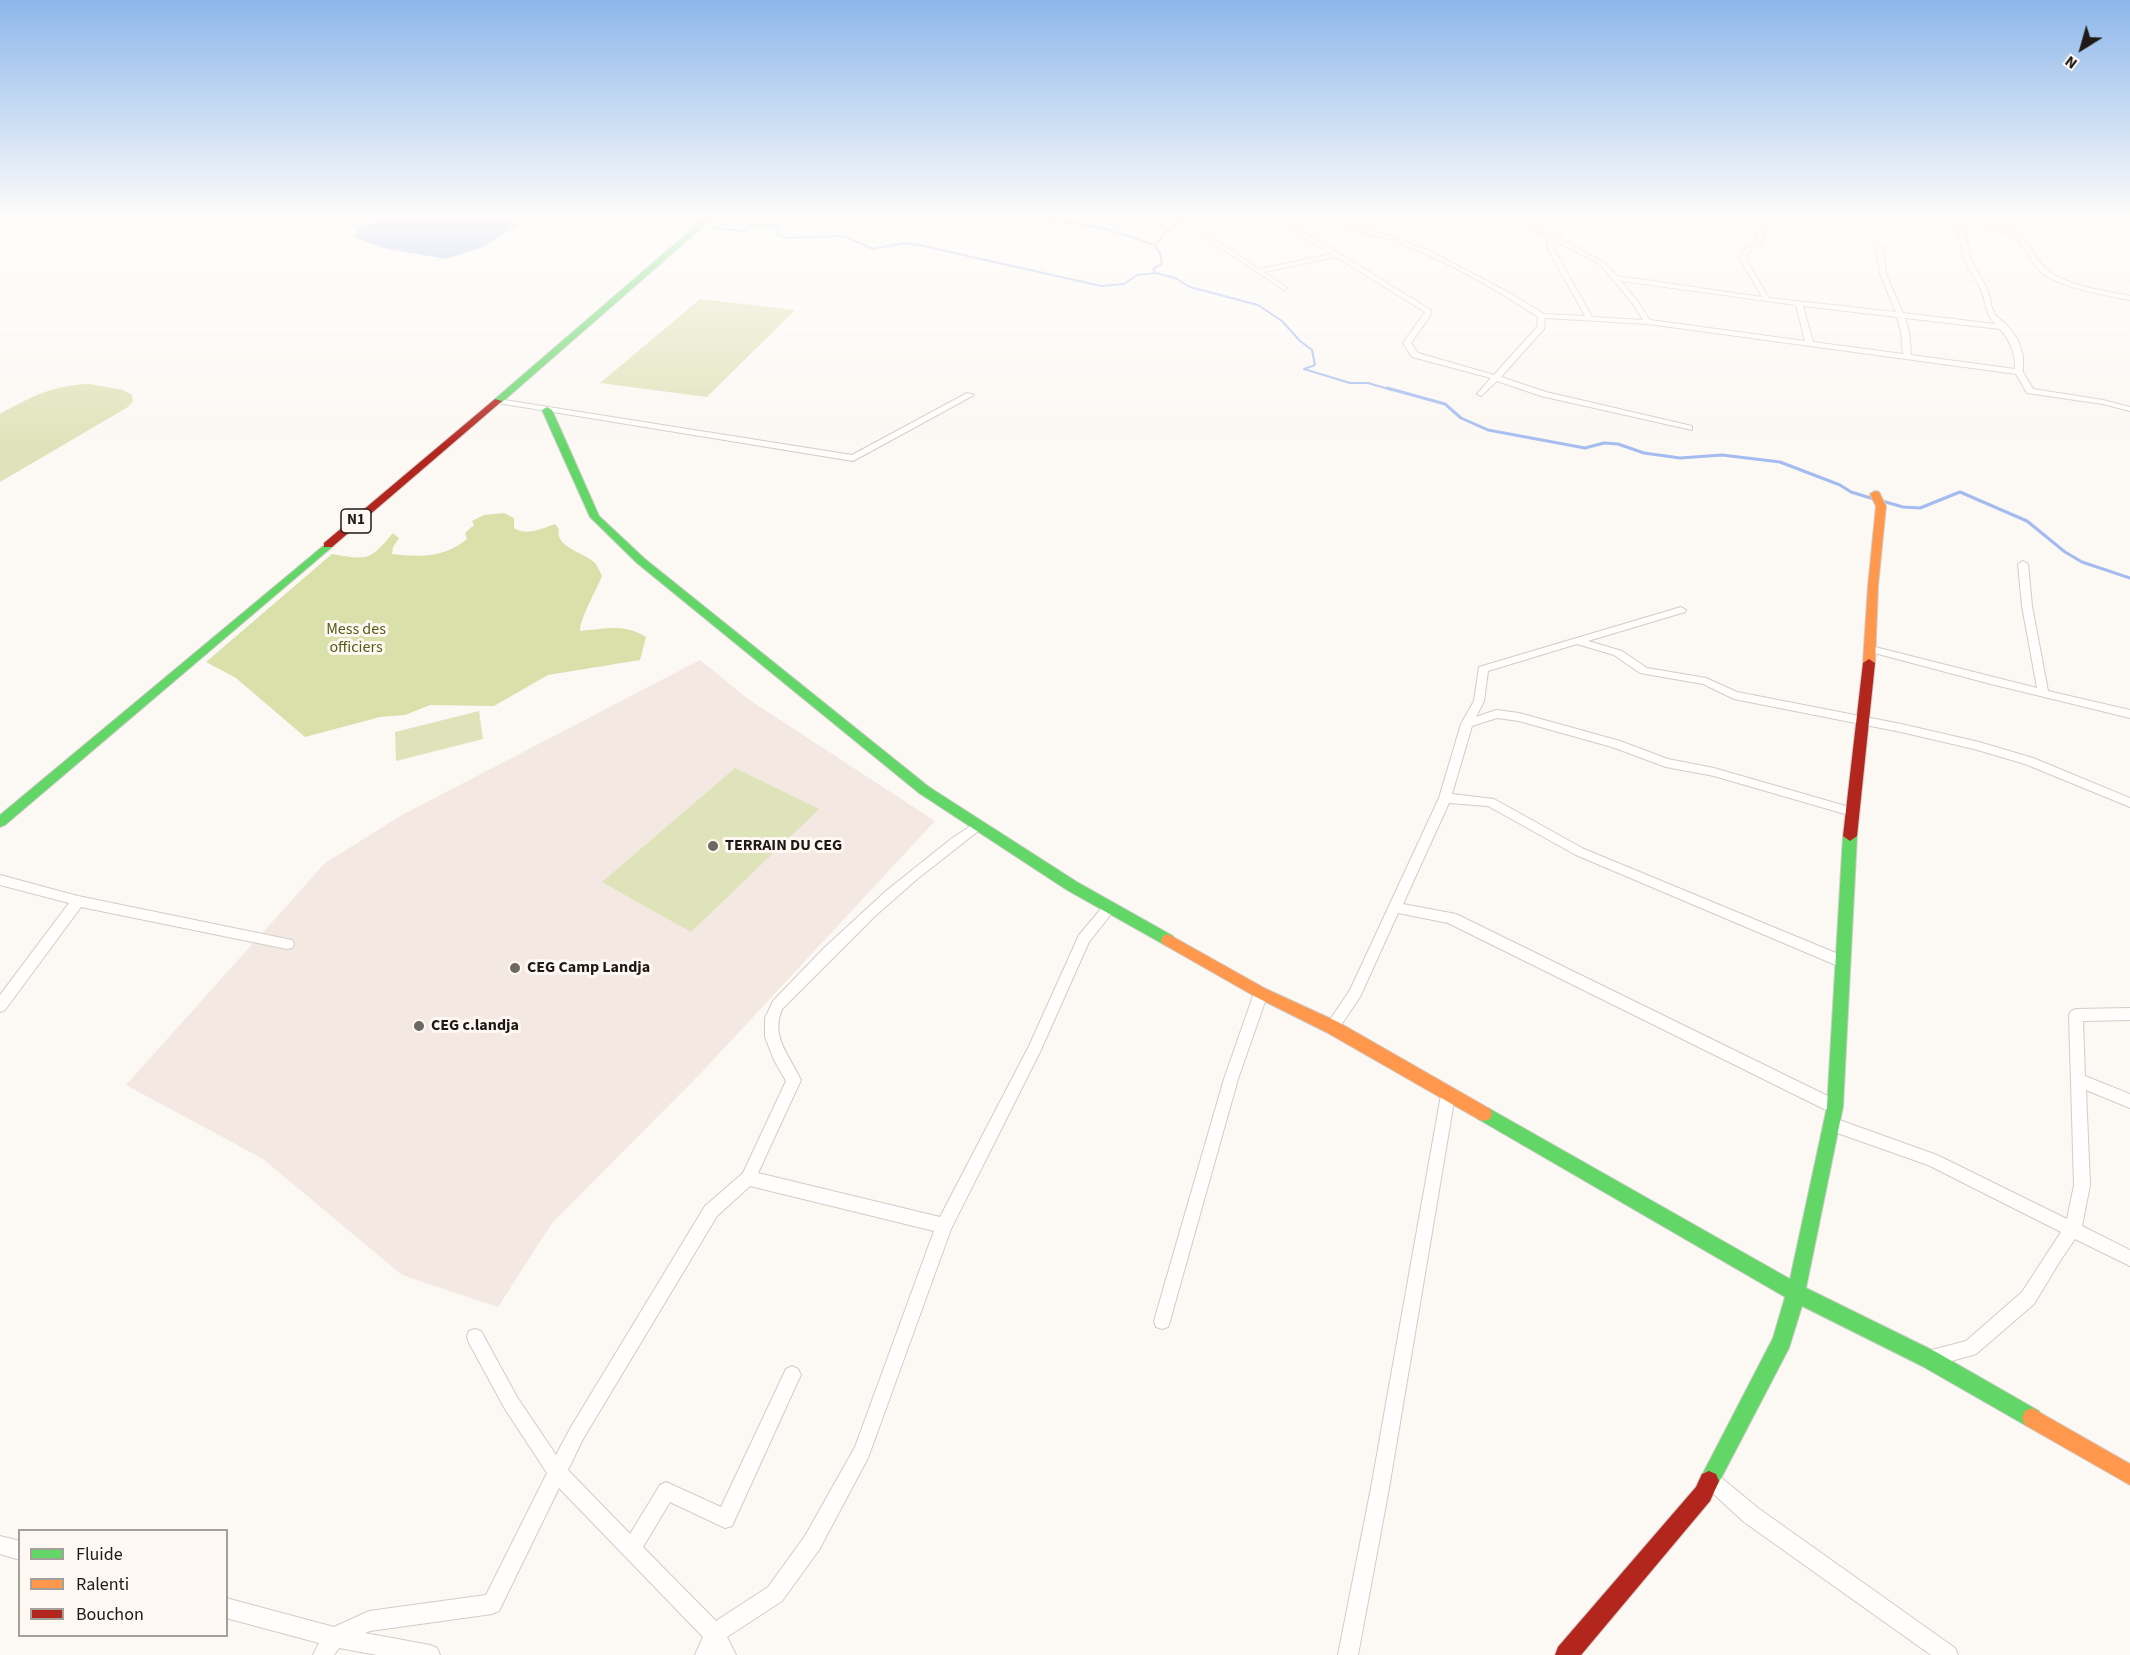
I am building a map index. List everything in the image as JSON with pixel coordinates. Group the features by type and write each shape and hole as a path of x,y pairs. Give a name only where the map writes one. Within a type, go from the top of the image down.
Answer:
{"main road":[{"name":"N1","path":"0,822 621,295"},
{"path":"546,410 595,517 641,561 924,790 1110,908 1261,993 1332,1027 1796,1293 1929,1359 2130,1475"},
{"path":"1566,1655 1712,1481 1782,1341 1796,1293 1834,1107 1852,812 1871,649 1873,586 1881,506 1875,494"}],"street":[{"path":"1403,295 1429,311 1424,321 1412,330 1407,343 1415,355 1496,377 1544,394 1689,428"},
{"path":"1510,295 1542,316 1648,322 2019,372"},
{"path":"1577,295 1589,317"},
{"path":"1628,295 1648,322"},
{"path":"1733,295 1766,297 2004,327"},
{"path":"1892,295 1905,332 1907,356"},
{"path":"1986,295 1987,305 1992,316 2014,340 2019,356 2019,372 2030,391 2103,402 2130,409"},
{"path":"1799,302 1809,342"},
{"path":"1481,394 1541,327 1542,316"},
{"path":"498,401 853,458 970,395"},
{"path":"2023,564 2027,606 2043,693"},
{"path":"1332,1027 1356,993 1445,798 1467,724 1479,701 1483,669 1681,610"},
{"path":"1576,641 1617,652 1644,671 1706,681 1734,695 1975,745 2029,761 2130,803"},
{"path":"1871,649 2130,714"},
{"path":"1467,724 1496,714 1519,717 1616,744 1666,762 1714,771 1852,812"},
{"path":"1445,798 1490,801 1580,852 1843,962"},
{"path":"323,1655 334,1637 369,1621 492,1604 577,1433 711,1211 748,1178 794,1080 778,1057 772,1031 775,1009 841,939 931,860 978,825"},
{"path":"0,880 78,901 287,944"},
{"path":"0,1006 78,901"},
{"path":"1395,907 1451,918 1834,1107"},
{"path":"705,1655 714,1634 775,1594 812,1543 862,1452 944,1226 1035,1048 1084,939 1110,908"},
{"path":"1162,1321 1231,1080 1261,993"},
{"path":"1929,1359 1970,1348 2028,1298 2073,1229 2082,1185 2076,1015 2130,1014"},
{"path":"2078,1080 2130,1101"},
{"path":"1348,1655 1422,1253 1448,1095"},
{"path":"1831,1124 1932,1160 2130,1258"},
{"path":"748,1178 944,1226"},
{"path":"475,1337 511,1403 557,1472 714,1634 726,1655"},
{"path":"631,1550 666,1491 725,1519 792,1375"},
{"path":"1712,1481 1751,1515 1947,1655"},
{"path":"0,1545 18,1550"},
{"path":"228,1609 334,1637 430,1655"}],"shaded area":[{"name":"CEG Camp Landja","path":"700,660 748,699 935,821 702,1072 552,1223 498,1307 402,1275 263,1159 126,1085 325,863 402,815"}],"green space":[{"path":"700,299 795,310 707,397 600,383"},
{"path":"89,384 123,390 132,395 133,401 128,407 0,482 0,414 53,389"},
{"name":"Mess des officiers","path":"504,513 514,518 514,528 519,530 534,531 555,524 565,545 595,563 602,576 585,612 580,631 622,628 638,633 646,637 640,660 548,675 494,706 430,705 405,715 380,717 305,737 236,678 206,662 332,554 361,557 373,554 393,533 399,538 393,547 392,554 422,556 441,553 467,539 465,533 474,525 472,521 484,515"},
{"path":"479,711 483,739 396,761 395,732"},
{"name":"TERRAIN DU CEG","path":"735,768 819,809 691,932 602,882"}],"waterway":[{"path":"1221,295 1258,305 1282,321 1300,341 1312,350 1315,365 1304,369 1350,383 1368,383 1392,390"},
{"path":"1387,388 1445,404 1461,418 1488,430 1585,448 1604,443 1618,444 1644,453 1680,458 1722,455 1780,462 1840,485 1851,492 1874,499"},
{"path":"1882,501 1903,507 1920,508 1960,492 2027,521 2065,552 2082,562 2130,578"}],"traffic: fast":[{"path":"498,401 621,295"},
{"path":"547,410 595,517 641,561 924,790 1072,886 1168,940"},
{"path":"0,822 328,545"},
{"path":"1709,1481 1782,1341 1796,1293 1835,1107 1850,836"},
{"path":"1484,1114 1796,1293 1929,1359 2032,1418"}],"traffic: slow":[{"path":"1869,663 1873,586 1881,506 1875,494"},
{"path":"1168,940 1261,993 1332,1027 1484,1114"},
{"path":"2032,1418 2130,1475"}],"traffic: jam":[{"path":"328,545 498,401"},
{"path":"1850,836 1869,663"},
{"path":"1566,1655 1703,1494 1709,1481"}],"place":[{"name":"TERRAIN DU CEG","path":"713,846"},
{"name":"CEG Camp Landja","path":"515,968"},
{"name":"CEG c.landja","path":"419,1026"}]}
